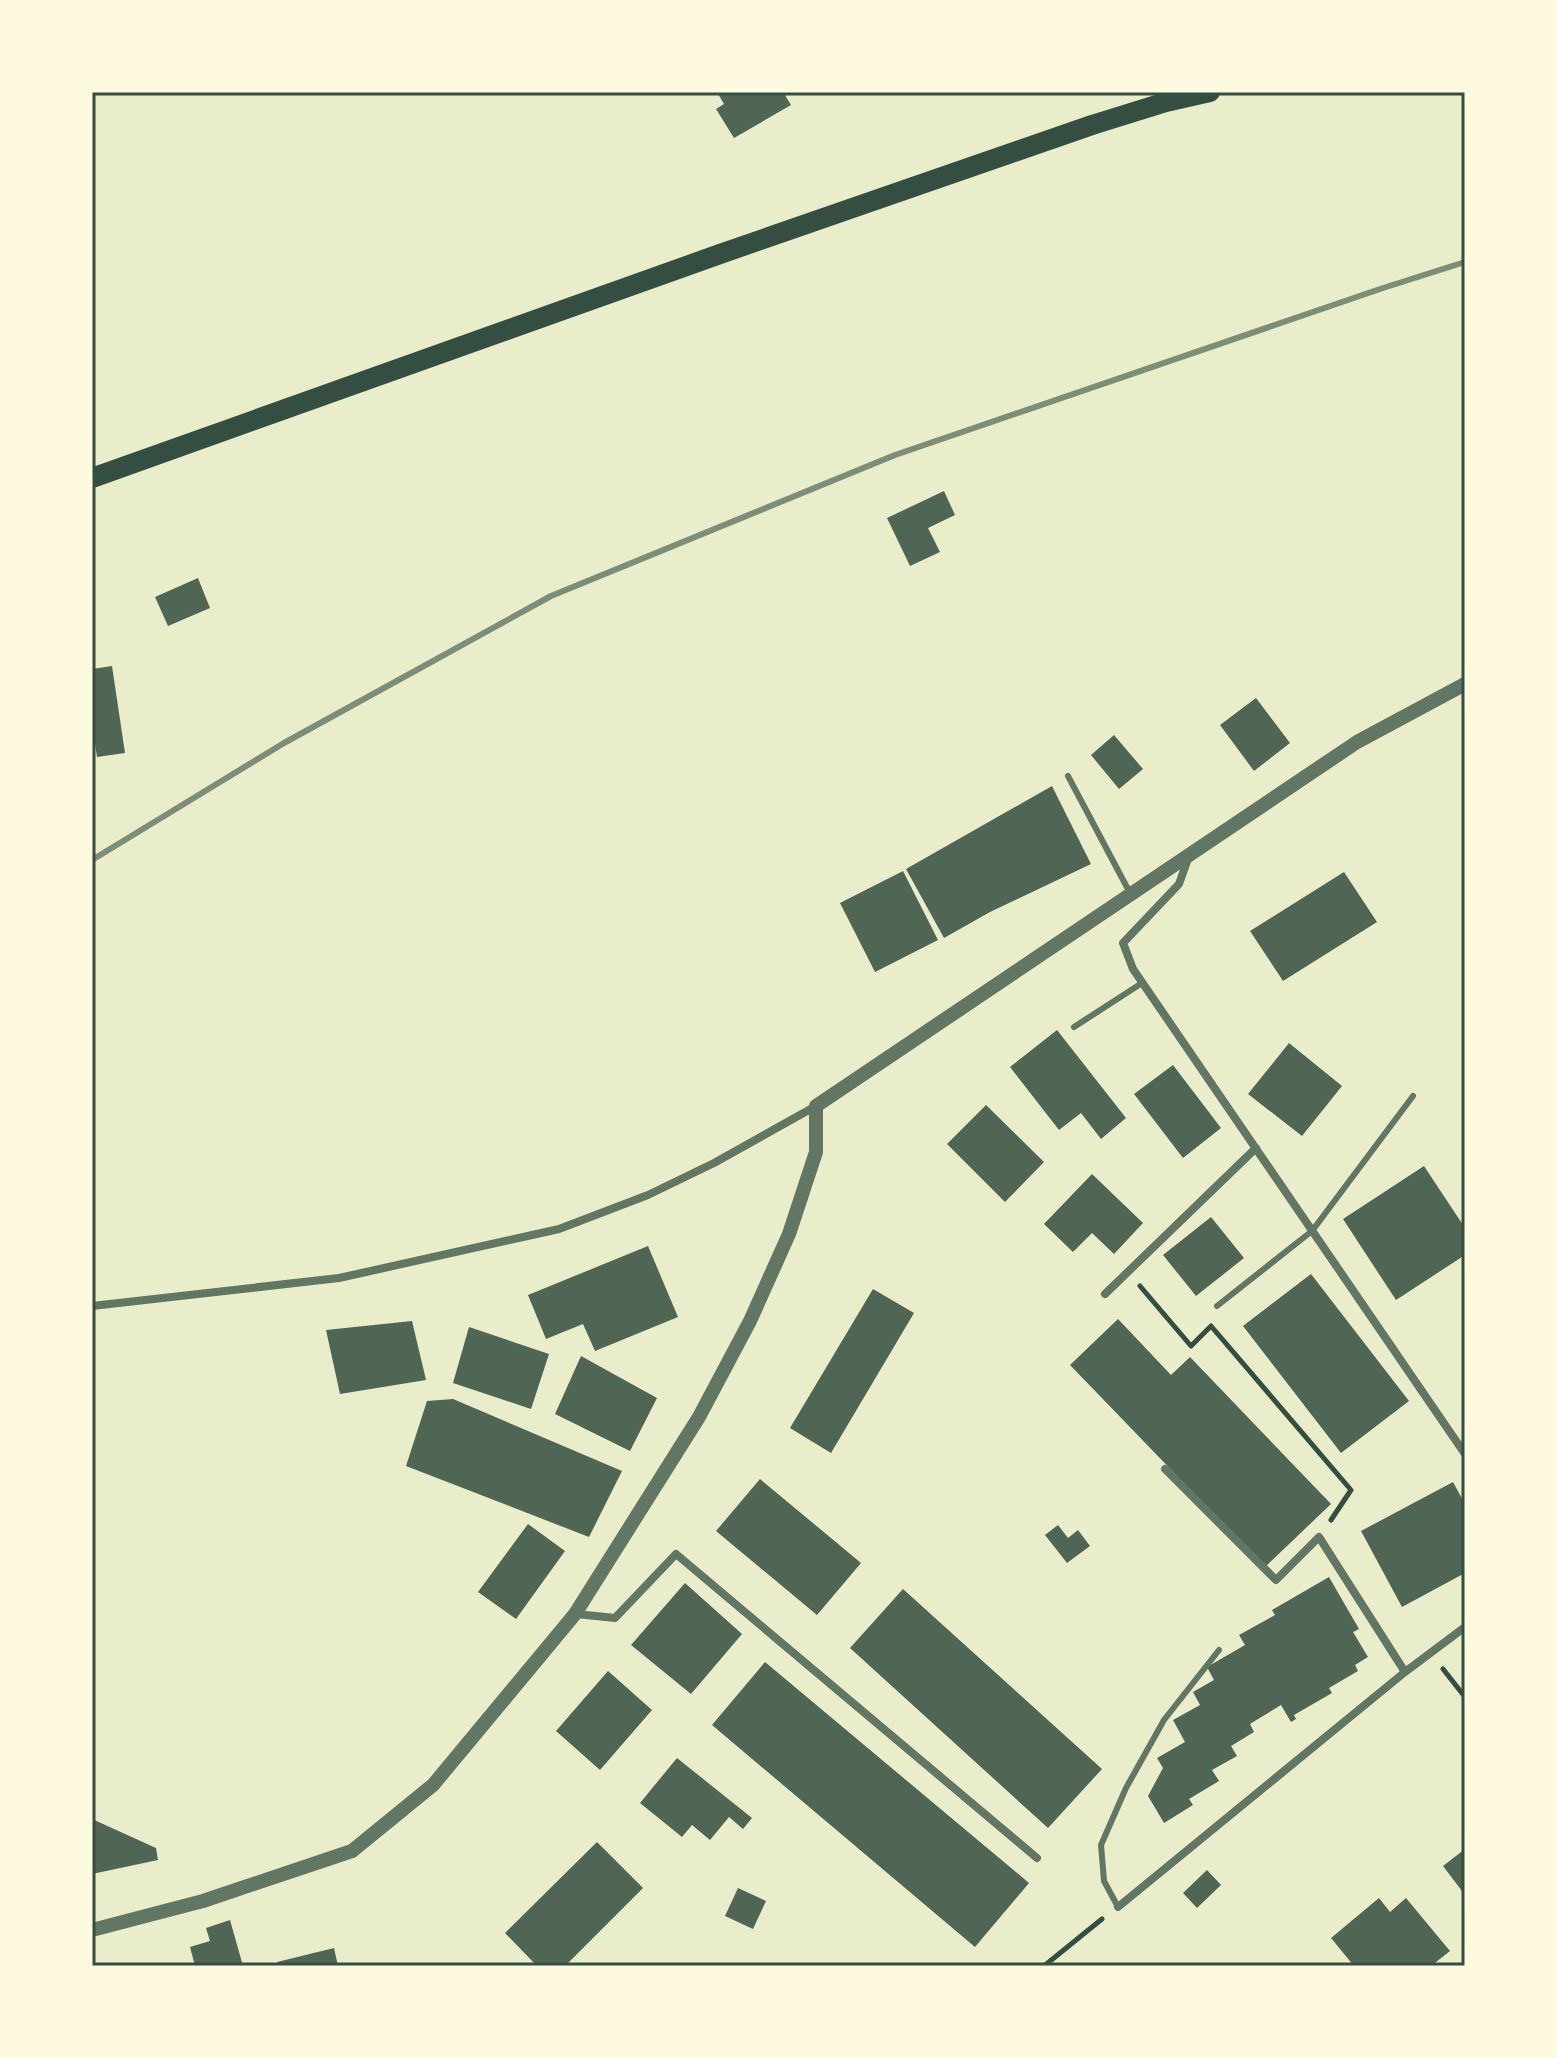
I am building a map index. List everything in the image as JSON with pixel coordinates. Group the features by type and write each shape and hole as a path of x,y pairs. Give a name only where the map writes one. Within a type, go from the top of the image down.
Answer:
{"main road":[{"path":"92,478 1092,125 1210,92"}],"street":[{"path":"92,1306 339,1278 559,1229 648,1195 714,1163 816,1106 1357,742 1465,684"},
{"path":"1189,855 1179,884 1123,943 1133,969 1465,1454"},
{"path":"92,1930 203,1901 352,1851 433,1785 575,1614 699,1417 750,1321 789,1234 816,1152 816,1106"},
{"path":"1105,1294 1256,1148"},
{"path":"1165,1469 1276,1580 1319,1537 1405,1672"},
{"path":"575,1614 615,1618 676,1554 1037,1858"},
{"path":"1118,1907 1405,1672 1465,1627"}],"lane":[{"path":"1068,776 1130,894"},
{"path":"1074,1027 1142,983"},
{"path":"1217,1306 1312,1231 1413,1096"},
{"path":"1118,1907 1104,1881 1101,1845 1126,1788 1164,1720 1219,1650"}],"path":[{"path":"1128,1272 1191,1346 1211,1326 1351,1490 1319,1537"},
{"path":"1430,1654 1465,1697"},
{"path":"1044,1966 1118,1907"}],"building":[{"path":"717,92 783,92 791,105 734,138 716,109 724,104"},
{"path":"944,491 955,515 928,528 940,552 910,566 887,518"},
{"path":"198,578 210,608 168,626 155,597"},
{"path":"112,666 125,753 97,757 92,724 92,669"},
{"path":"1256,698 1290,743 1254,771 1220,725"},
{"path":"1114,735 1143,769 1119,789 1091,755"},
{"path":"1052,786 1091,864 990,912 944,938 906,869"},
{"path":"903,871 938,940 875,972 840,903"},
{"path":"1344,872 1377,922 1283,981 1250,931"},
{"path":"1057,1030 1126,1118 1101,1139 1081,1113 1059,1130 1010,1067"},
{"path":"1289,1043 1342,1086 1302,1136 1248,1094"},
{"path":"1173,1065 1221,1128 1183,1158 1134,1094"},
{"path":"986,1105 1044,1162 1005,1202 947,1144"},
{"path":"1424,1166 1465,1228 1465,1255 1396,1300 1343,1219"},
{"path":"1092,1174 1143,1223 1114,1254 1092,1233 1073,1252 1044,1224"},
{"path":"1211,1217 1244,1258 1196,1296 1163,1255"},
{"path":"648,1246 678,1317 595,1351 583,1324 546,1339 528,1295"},
{"path":"1311,1274 1409,1401 1341,1453 1243,1326"},
{"path":"873,1289 914,1313 831,1453 790,1428"},
{"path":"1118,1319 1171,1375 1190,1357 1331,1504 1265,1567 1070,1365"},
{"path":"412,1321 426,1380 340,1394 326,1330"},
{"path":"469,1327 549,1354 531,1409 453,1383"},
{"path":"581,1356 657,1398 630,1451 555,1414"},
{"path":"453,1399 622,1471 589,1537 406,1466 427,1401"},
{"path":"760,1479 861,1563 817,1615 716,1531"},
{"path":"1453,1482 1465,1504 1465,1573 1402,1607 1361,1531"},
{"path":"528,1524 565,1551 516,1619 478,1592"},
{"path":"1058,1525 1068,1538 1078,1530 1090,1546 1067,1563 1045,1535"},
{"path":"1329,1577 1359,1629 1353,1632 1368,1657 1355,1665 1358,1671 1329,1688 1332,1693 1294,1715 1296,1719 1291,1722 1281,1705 1250,1724 1254,1732 1231,1746 1237,1756 1212,1770 1219,1781 1189,1799 1193,1805 1164,1823 1148,1796 1163,1768 1157,1758 1185,1742 1173,1720 1200,1705 1193,1692 1214,1680 1207,1667 1245,1645 1239,1635 1275,1615 1272,1610"},
{"path":"685,1583 742,1634 691,1694 631,1645"},
{"path":"903,1589 1102,1769 1048,1828 850,1648"},
{"path":"765,1662 1029,1883 975,1947 712,1725"},
{"path":"608,1671 652,1710 600,1770 556,1731"},
{"path":"677,1758 752,1818 743,1829 729,1817 710,1840 692,1825 682,1837 640,1803"},
{"path":"92,1819 156,1848 158,1860 92,1874"},
{"path":"597,1842 643,1888 565,1966 537,1966 505,1933"},
{"path":"1465,1849 1465,1895 1443,1866"},
{"path":"1207,1870 1221,1885 1197,1908 1183,1893"},
{"path":"738,1888 766,1901 753,1929 725,1916"},
{"path":"1379,1898 1390,1912 1406,1898 1450,1951 1431,1966 1354,1966 1331,1938"},
{"path":"230,1920 243,1966 195,1966 190,1947 210,1941 206,1928"},
{"path":"334,1948 338,1966 278,1966 277,1962"}],"railway":[{"path":"92,860 284,743 551,596 895,455 1465,262"}]}
